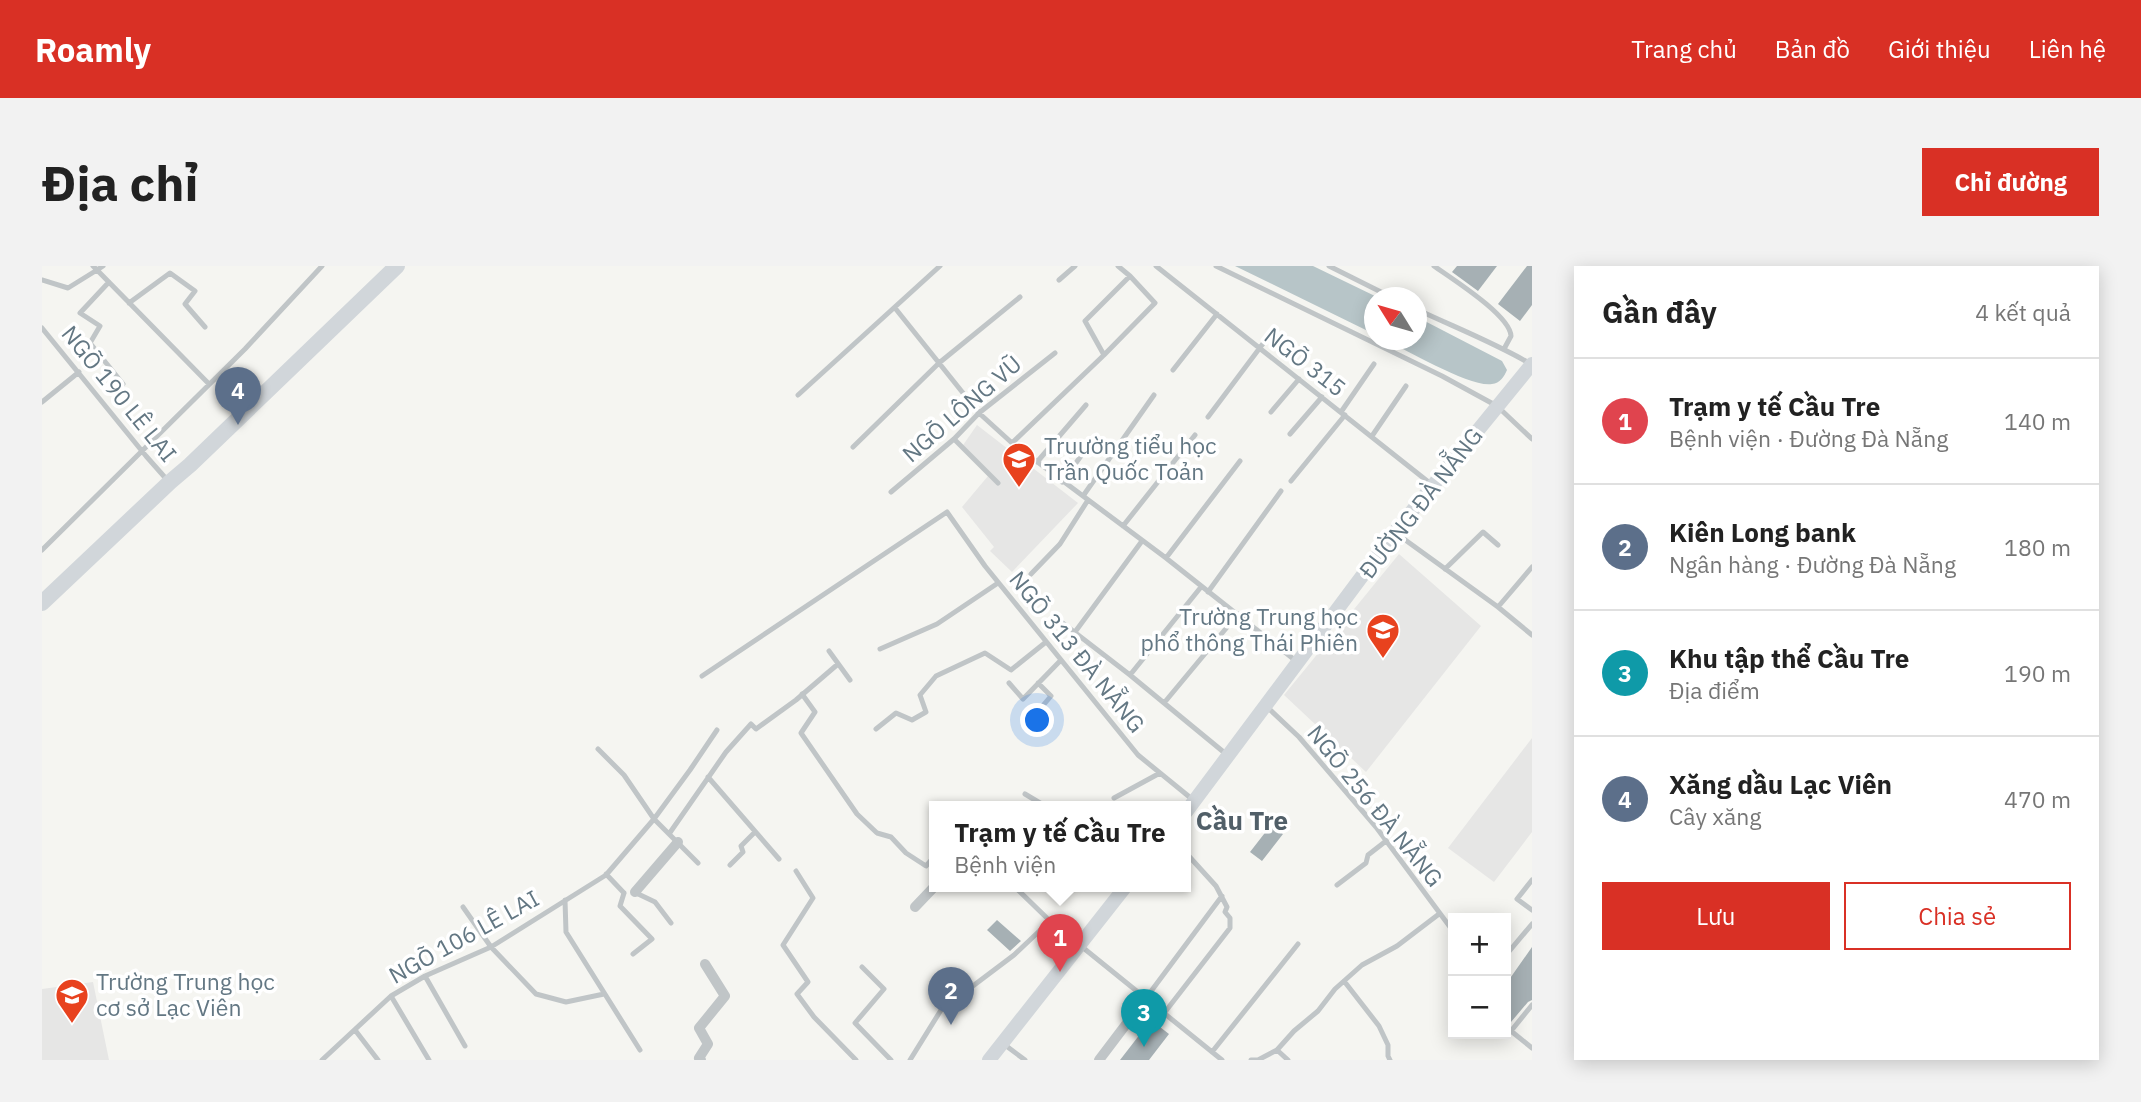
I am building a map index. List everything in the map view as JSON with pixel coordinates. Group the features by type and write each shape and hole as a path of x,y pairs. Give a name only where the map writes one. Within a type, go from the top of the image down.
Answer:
{"main road":[{"path":"42,603 397,266"},
{"name":"ĐƯỜNG ĐÀ NẴNG","path":"1191,805 1395,532 1532,365"},
{"path":"989,1060 1120,892"}],"street":[{"path":"630,893 674,838"},
{"path":"915,907 929,892"},
{"path":"701,1060 699,1058 708,1044 699,1028 725,996 705,964"},
{"path":"1099,1060 1146,998"}],"lane":[{"path":"42,550 245,349 322,266"},
{"path":"799,395 940,266"},
{"path":"1059,280 1075,266"},
{"path":"1012,443 1154,303 1118,266"},
{"name":"NGÕ 315","path":"1156,266 1433,485"},
{"path":"1216,266 1373,341 1498,405 1532,439"},
{"path":"1329,266 1342,269 1374,287"},
{"path":"1434,266 1498,313 1508,324 1511,335 1504,349"},
{"path":"42,279 68,288 98,267 129,303 209,384"},
{"path":"129,303 170,274 195,291 185,304 205,327"},
{"path":"1104,355 1085,321 1130,276"},
{"path":"110,282 80,313 100,326 90,343 123,384"},
{"path":"852,447 939,363 1020,297"},
{"path":"895,308 979,413 1012,443 1166,558 1298,663"},
{"path":"1173,370 1217,314"},
{"path":"1427,314 1504,349 1532,365"},
{"name":"NGÕ 190 LÊ LAI","path":"42,328 170,482"},
{"path":"1208,417 1274,329"},
{"path":"42,341 48,335"},
{"name":"NGÕ LÔNG VŨ","path":"891,492 954,439 979,413 1055,353"},
{"path":"1291,481 1343,414 1374,364"},
{"path":"42,402 79,372"},
{"path":"1271,412 1299,379"},
{"path":"1371,436 1406,386"},
{"path":"1031,574 1060,544 1085,498 1154,395"},
{"path":"1290,435 1322,397"},
{"path":"1037,462 1086,405"},
{"path":"1123,526 1195,435"},
{"path":"954,439 998,483"},
{"path":"1062,482 1089,445"},
{"path":"1166,558 1240,461"},
{"path":"1208,592 1281,492"},
{"name":"NGÕ 313 ĐÀ NẴNG","path":"702,676 947,512 998,583 1138,755 1160,773 1185,801"},
{"path":"1395,532 1531,631"},
{"path":"1445,569 1482,532 1498,545"},
{"path":"1075,632 1142,541"},
{"path":"1498,607 1532,567"},
{"path":"880,649 937,624 998,583"},
{"path":"1130,675 1201,587"},
{"path":"1164,703 1238,614"},
{"path":"1060,621 1228,756"},
{"path":"876,729 895,713 912,720 926,712 920,695 936,676 985,653 1012,670 1046,642"},
{"path":"829,651 850,680"},
{"path":"1009,683 1023,699 1061,660"},
{"path":"674,838 708,777 751,724 756,729 838,664"},
{"path":"1034,721 1041,725 1048,718 1040,709 1051,696 1038,683"},
{"path":"803,694 815,712 801,733 857,814 877,833 891,836 906,853 926,866 929,863"},
{"name":"NGÕ 256 ĐÀ NẴNG","path":"1266,706 1299,737 1386,841 1448,926"},
{"name":"NGÕ 106 LÊ LAI","path":"322,1060 391,996 425,976 491,947 606,874 654,819 717,730"},
{"path":"598,750 624,775 654,819 698,863"},
{"path":"1114,798 1160,773"},
{"path":"708,777 779,859"},
{"path":"1025,794 1037,801"},
{"path":"730,865 743,852 741,846 755,832"},
{"path":"1337,885 1366,863 1367,855 1386,841"},
{"path":"1165,1012 1230,928 1230,918 1225,912 1227,907 1222,896 1191,858"},
{"path":"796,872 813,898 783,945 808,982 797,994 814,1017 856,1060"},
{"path":"606,874 630,893 655,902 671,923"},
{"path":"1532,880 1517,899 1532,910"},
{"path":"1020,892 1050,921 1222,1060"},
{"path":"630,893 620,906 652,939 633,954"},
{"path":"1146,998 1222,896"},
{"path":"565,900 566,932 640,1050"},
{"path":"463,907 491,947 536,994 566,1003 604,994"},
{"path":"1251,1060 1258,1060 1276,1050 1362,965 1396,946 1439,914"},
{"path":"910,1060 942,1010 1014,955 1050,921"},
{"path":"1511,949 1532,924"},
{"path":"1212,1052 1298,944"},
{"path":"862,967 884,989 855,1023 891,1060"},
{"path":"425,976 465,1046"},
{"path":"1344,981 1379,1026 1388,1045 1388,1056 1391,1060"},
{"path":"391,996 429,1060"},
{"path":"1511,1026 1532,1005"},
{"path":"355,1030 378,1060"},
{"path":"1511,1031 1532,1048"},
{"path":"1002,1043 1025,1060"},
{"path":"1276,1050 1288,1060"}],"shaded area":[{"path":"1235,266 1313,266 1364,291 1364,329"},
{"path":"1427,322 1502,361 1507,370 1497,382 1482,384 1405,350 1427,350"},
{"name":"Truường tiểu học Trần Quốc Toản","path":"977,425 1078,503 1012,572 990,551 994,547 962,507 988,476 961,448"},
{"name":"Trường Trung học phổ thông Thái Phiên","path":"1399,554 1481,626 1366,772 1284,695"},
{"path":"1532,738 1532,832 1494,882 1448,848"},
{"name":"Trường Trung học cơ sở Lạc Viên","path":"93,982 109,1060 42,1060 42,989"}],"building":[{"path":"1457,266 1497,266 1478,291 1452,272"},
{"path":"1527,266 1532,266 1532,305 1520,321 1498,304"},
{"path":"1271,825 1283,834 1262,861 1250,852"},
{"path":"997,920 1021,941 1010,951 987,930"},
{"path":"1532,947 1532,1000 1511,1022 1511,977"},
{"path":"1151,1020 1169,1034 1149,1060 1120,1060"}],"place":[{"name":"Xăng dầu Lạc Viên","path":"238,425"},
{"name":"Truường tiểu học Trần Quốc Toản","path":"1019,489"},
{"name":"Trường Trung học phổ thông Thái Phiên","path":"1383,660"},
{"name":"Trạm y tế Cầu Tre","path":"1060,972"},
{"name":"Trường Trung học cơ sở Lạc Viên","path":"72,1025"},
{"name":"Kiên Long bank","path":"951,1025"},
{"name":"Khu tập thể Cầu Tre","path":"1144,1047"}],"district":[{"name":"Cầu Tre","path":"1242,821"}]}
